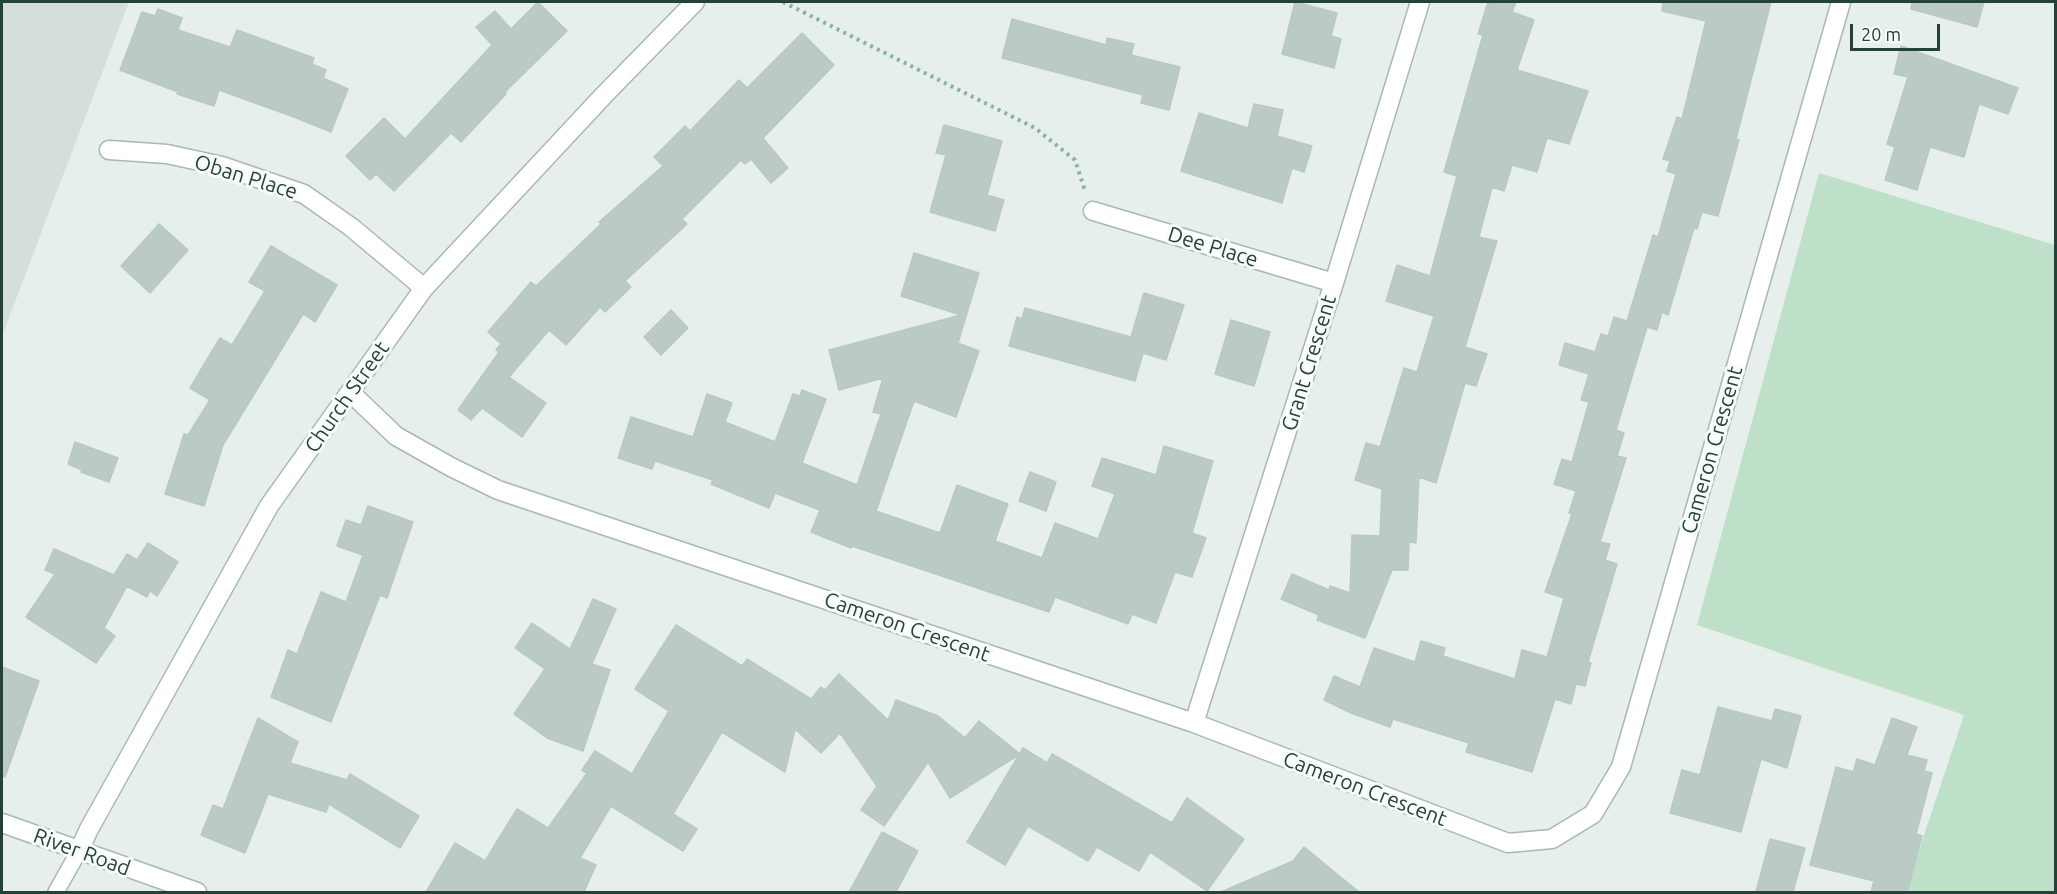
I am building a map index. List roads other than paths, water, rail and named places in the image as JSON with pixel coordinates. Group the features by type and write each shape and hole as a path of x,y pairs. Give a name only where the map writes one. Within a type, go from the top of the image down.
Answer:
{"street":[{"name":"Church Street","path":"79,851 89,829 269,506 424,288 604,95 695,2"},
{"name":"Grant Crescent","path":"1194,723 1334,283 1420,2"},
{"name":"Cameron Crescent","path":"350,392 396,436 498,490 1194,723 1508,843 1552,839 1593,814 1621,767 1840,2"},
{"name":"Oban Place","path":"109,150 167,154 222,166 304,194 351,227 424,288"},
{"name":"Dee Place","path":"1093,211 1334,283"},
{"name":"River Road","path":"2,823 197,892"}],"lane":[{"path":"56,892 79,851"}]}
